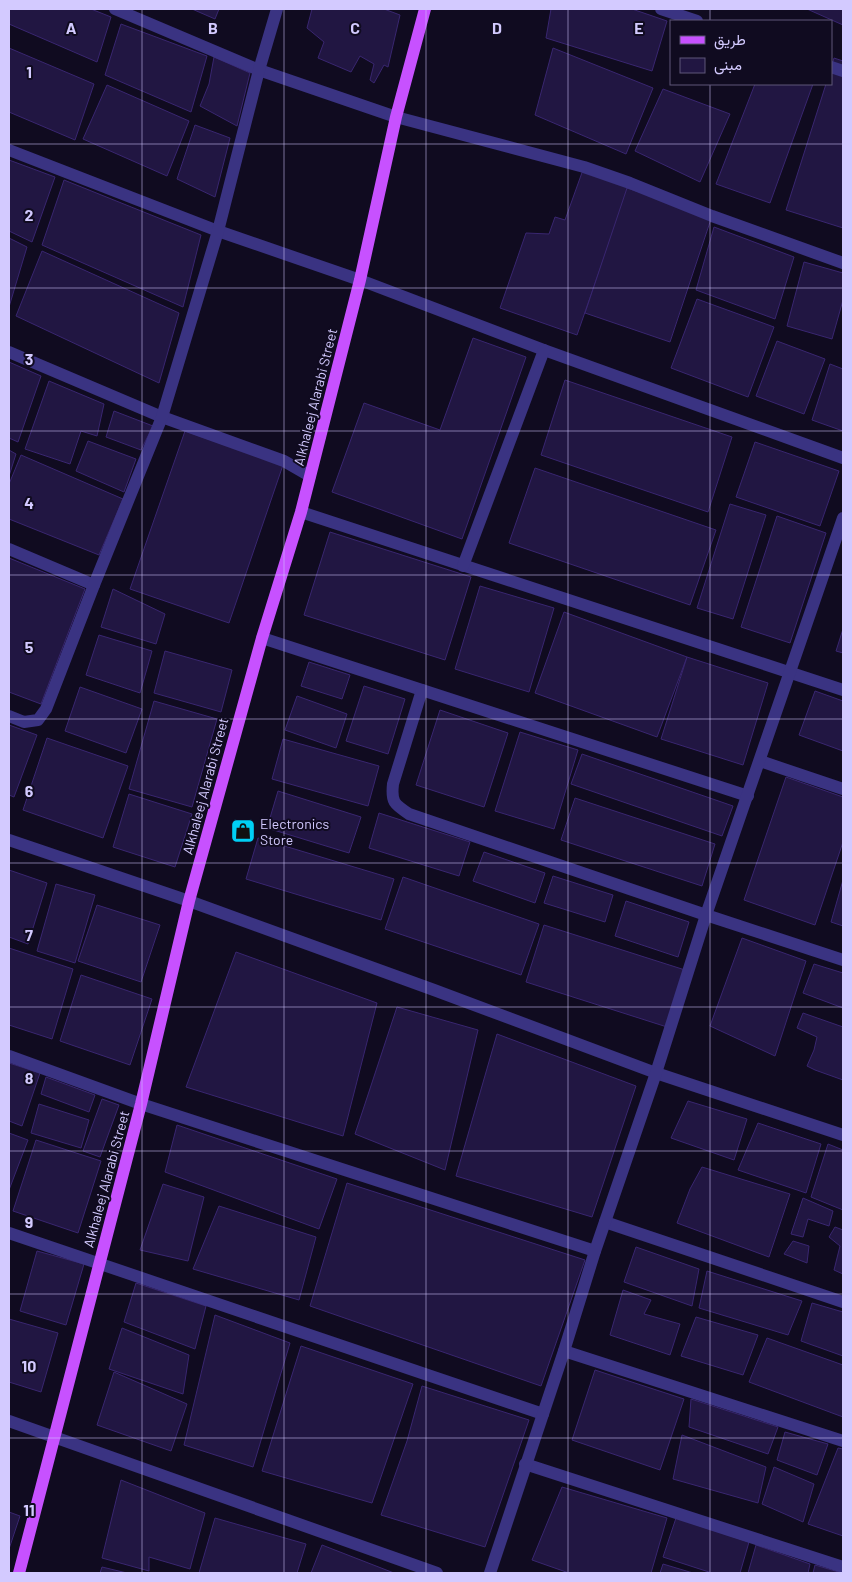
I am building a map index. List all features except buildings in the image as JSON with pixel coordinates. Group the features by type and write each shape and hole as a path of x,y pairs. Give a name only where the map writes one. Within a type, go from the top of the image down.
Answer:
{"main road":[{"name":"Alkhaleej Alarabi Street","path":"19,1573 141,1104 189,901 262,638 301,512 360,280 396,117 425,9"}],"street":[{"path":"115,9 259,70 396,117 584,167 843,263"},
{"path":"9,716 24,722 38,720 46,709 162,417 218,231 259,70 277,9"},
{"path":"661,9 694,20"},
{"path":"9,150 218,231 360,280 544,350 843,458"},
{"path":"463,566 544,350"},
{"path":"9,352 162,417 284,461 310,476"},
{"path":"301,512 843,690"},
{"path":"490,1573 564,1351 595,1251 656,1073 706,915 843,518"},
{"path":"9,549 94,585"},
{"path":"262,638 748,796"},
{"path":"422,690 393,784 392,796 396,806 409,814 843,960"},
{"path":"760,761 843,789"},
{"path":"9,840 189,901 656,1073 843,1135"},
{"path":"9,1056 141,1104 595,1251"},
{"path":"605,1222 843,1302"},
{"path":"9,1234 543,1414"},
{"path":"564,1351 843,1441"},
{"path":"9,1421 437,1573"},
{"path":"525,1464 843,1567"}],"place":[{"name":"Electronics Store","path":"243,831"}]}
